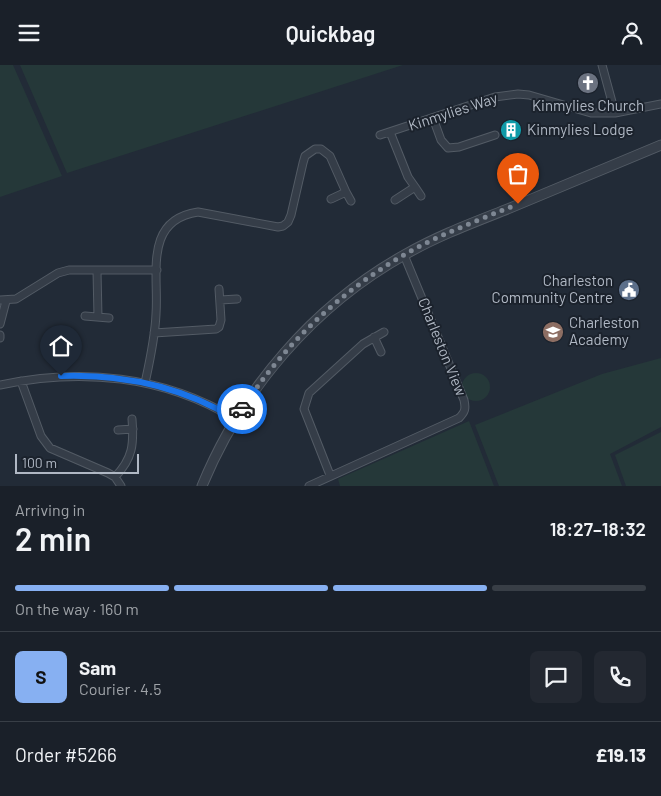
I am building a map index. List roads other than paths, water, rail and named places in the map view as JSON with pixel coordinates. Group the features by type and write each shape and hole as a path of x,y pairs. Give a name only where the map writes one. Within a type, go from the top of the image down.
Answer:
{"street":[{"path":"602,65 615,113"},
{"name":"Kinmylies Way","path":"380,135 494,97 518,94 538,97 591,113 615,113 661,104"},
{"path":"432,118 441,141 448,148 481,144 495,135"},
{"path":"390,132 408,177 421,196"},
{"path":"202,486 218,449 235,419 275,363 322,314 354,288 404,255 453,231 661,145"},
{"path":"145,383 156,313 159,242 170,224 178,217 187,213 198,212 278,227 286,223 291,215 306,156 310,151 321,149 330,156 351,201"},
{"path":"395,200 414,187"},
{"path":"331,199 346,192"},
{"name":"Charleston View","path":"309,486 459,418 464,413 466,408 464,400 404,255"},
{"path":"0,324 3,300 16,299 58,273 70,270 157,270"},
{"path":"97,271 98,317"},
{"path":"154,333 216,329 221,324 219,289"},
{"path":"220,300 237,299"},
{"path":"85,316 110,318"},
{"path":"330,475 304,409 309,393 367,340 384,332"},
{"path":"374,337 381,352"},
{"path":"0,385 42,378 80,375 98,376 145,383 187,395 235,419"},
{"path":"21,381 41,435 50,448 115,477 121,486"},
{"path":"115,477 128,461 132,449 132,419"},
{"path":"118,430 133,429"}],"place":[{"name":"Kinmylies Church","path":"588,83"},
{"name":"Kinmylies Lodge","path":"511,130"},
{"name":"Charleston Community Centre","path":"629,290"},
{"name":"Charleston Academy","path":"553,332"}]}
